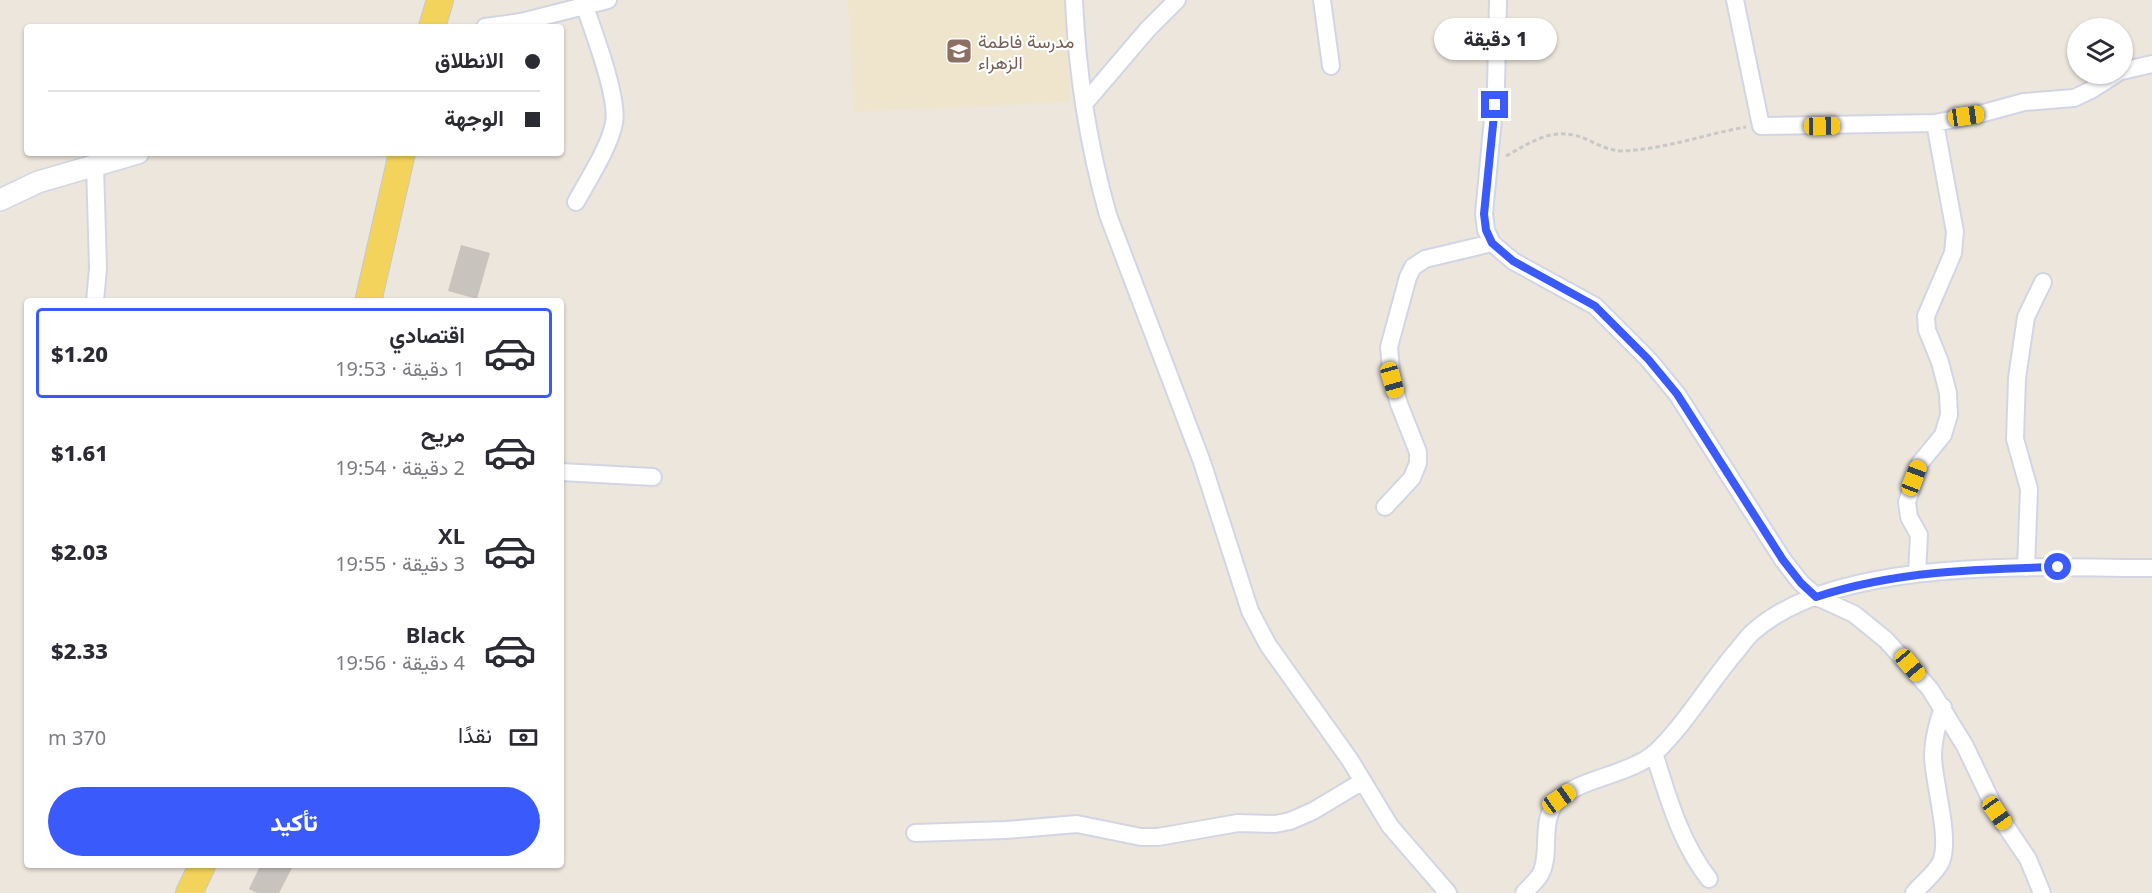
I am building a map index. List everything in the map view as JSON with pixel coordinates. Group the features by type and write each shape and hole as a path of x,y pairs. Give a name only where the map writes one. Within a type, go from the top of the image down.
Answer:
{"main road":[{"path":"436,24 440,0"},
{"path":"369,298 401,156"},
{"path":"189,893 201,868"}],"street":[{"path":"507,24 608,0"},
{"path":"1074,0 1078,68 1096,174 1108,215 1202,462 1250,611 1268,645 1363,781 1390,826 1448,893"},
{"path":"1084,104 1148,29 1177,0"},
{"path":"1322,0 1331,66"},
{"path":"1498,0 1497,86 1484,214 1486,230 1492,243 1513,261 1595,306 1629,338 1677,394 1783,560 1801,583 1816,597 1854,614 1886,640 1910,665 1943,707 1965,746 1997,813 2028,859 2042,893"},
{"path":"1735,0 1761,126 1935,123 2024,102 2074,98 2100,84"},
{"path":"576,202 612,129 615,112 585,7"},
{"path":"2133,68 2152,64"},
{"path":"1917,574 1919,535 1909,517 1907,502 1920,463 1943,435 1949,416 1948,393 1940,362 1930,340 1926,316 1953,253 1955,232 1935,123"},
{"path":"0,201 38,182 127,156"},
{"path":"95,165 98,268 95,298"},
{"path":"1385,507 1412,478 1418,464 1418,452 1392,380 1389,347 1408,277 1413,267 1425,259 1492,243"},
{"path":"2026,568 2029,489 2015,440 2016,401 2026,317 2043,282"},
{"path":"564,472 653,477"},
{"path":"1524,893 1542,872 1547,824 1550,812 1559,799 1582,786 1631,767 1654,753 1676,729 1753,632 1784,611 1843,588 1917,574 2026,568 2152,568"},
{"path":"1914,893 1941,862 1945,847 1935,786 1933,756 1934,739 1943,707"},
{"path":"1654,753 1683,838 1690,854 1709,879"},
{"path":"915,833 1006,830 1077,824 1141,837 1158,837 1238,823 1275,824 1290,821 1313,811 1363,781"}],"path":[{"path":"1489,165 1541,137 1558,133 1576,135 1608,149 1620,151 1761,126"}],"shaded area":[{"name":"مدرسة فاطمة الزهراء","path":"848,0 1065,0 1070,102 853,112"}],"building":[{"path":"461,245 490,253 477,298 448,291"},
{"path":"259,868 292,868 279,893 257,893 249,889"}],"place":[{"name":"مدرسة فاطمة الزهراء","path":"959,51"}],"route":[{"path":"1495,105 1484,214 1486,230 1492,243 1513,261 1595,306 1629,338 1677,394 1783,560 1801,583 1816,597 1843,588 1901,576 1961,570 2058,567"}]}
